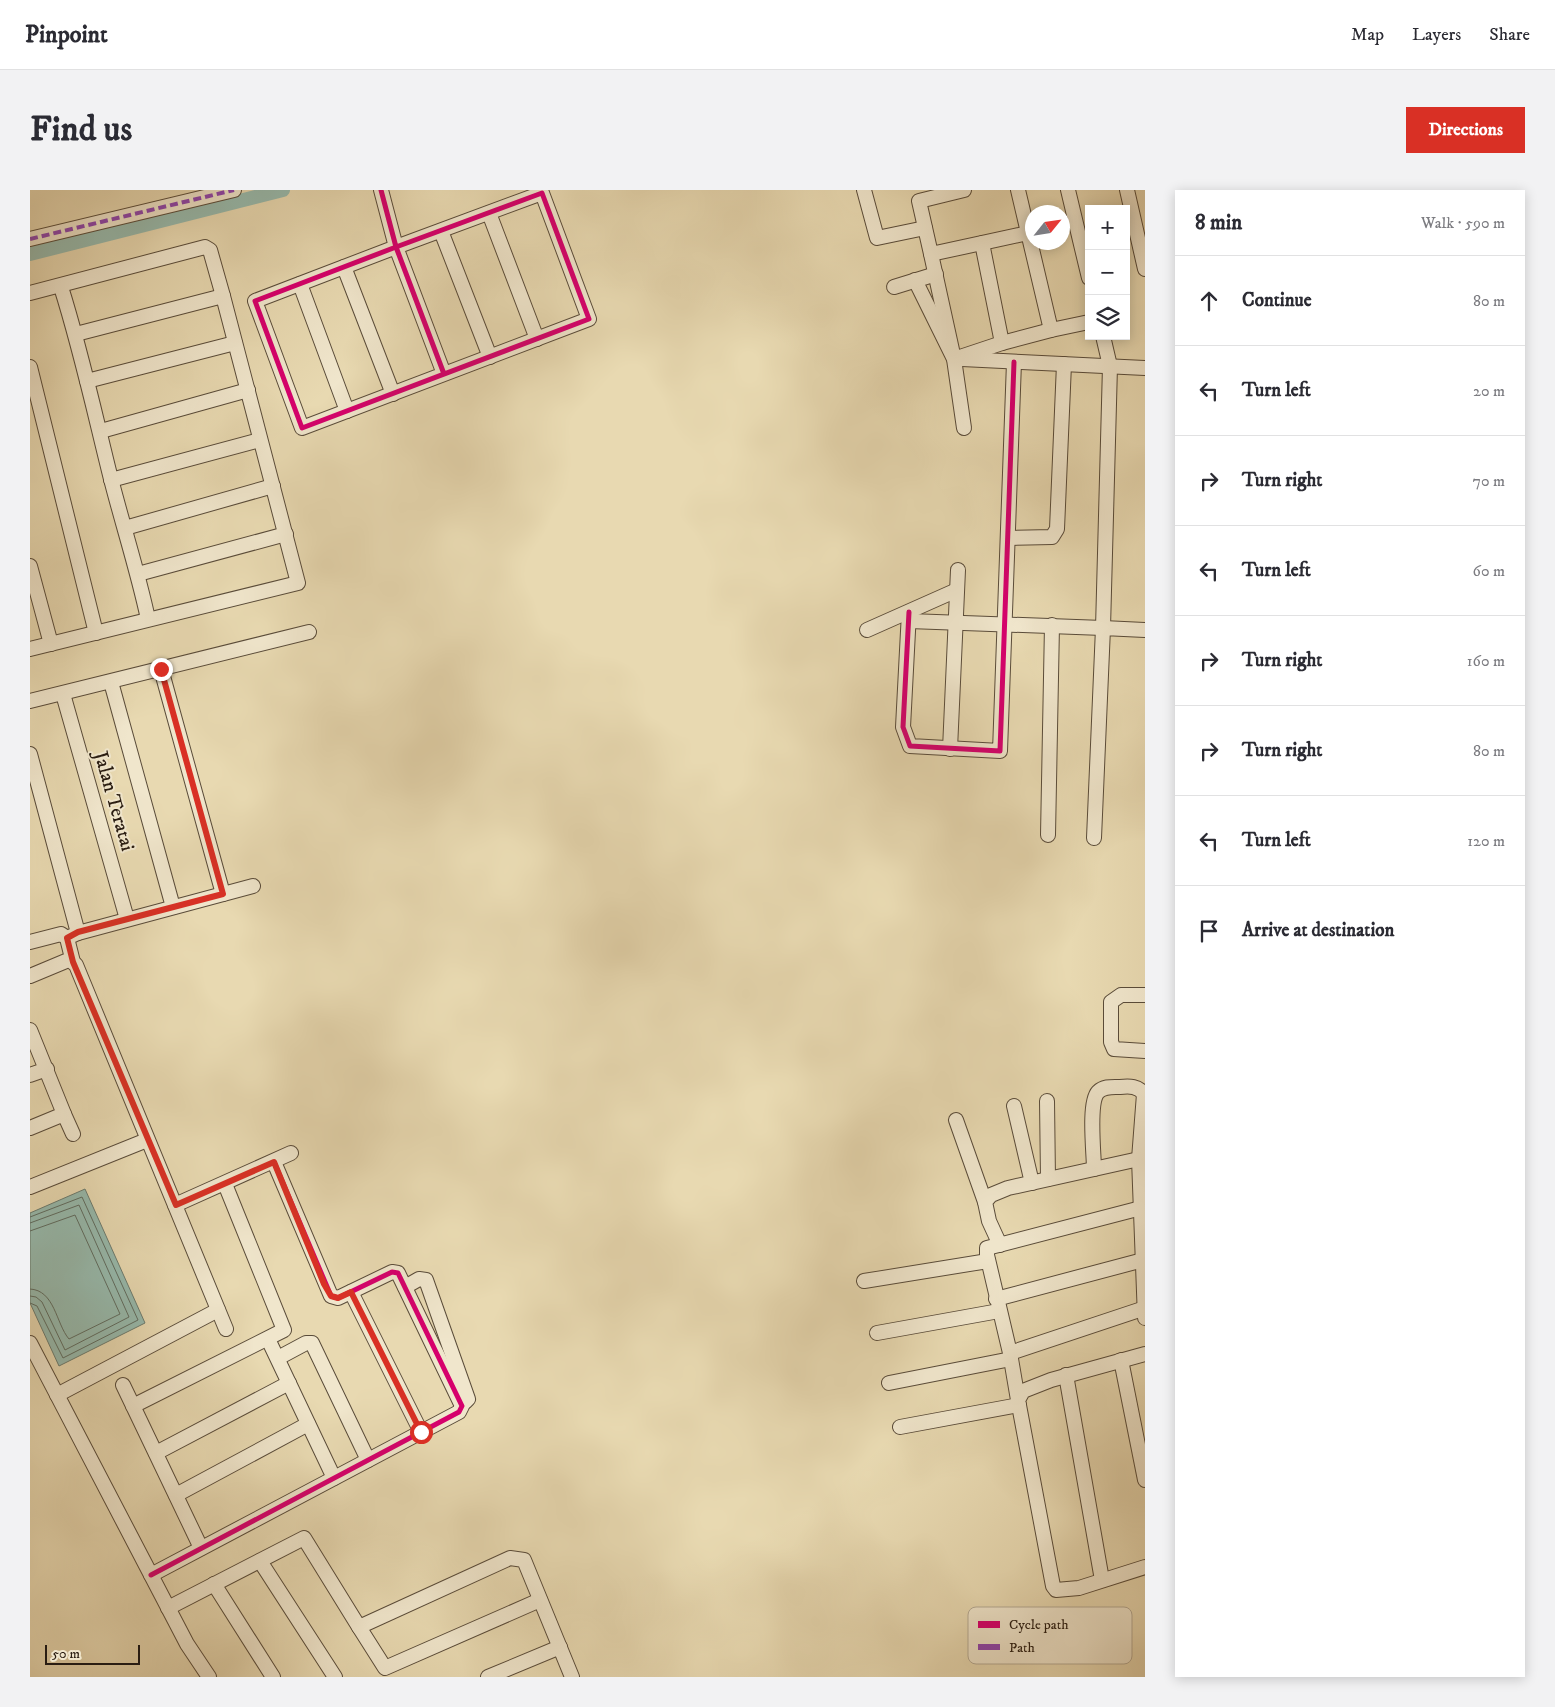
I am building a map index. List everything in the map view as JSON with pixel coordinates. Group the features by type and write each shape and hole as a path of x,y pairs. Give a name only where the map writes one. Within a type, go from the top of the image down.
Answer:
{"street":[{"path":"30,239 234,190"},
{"path":"380,190 396,247 444,374"},
{"path":"864,190 877,238 925,228"},
{"path":"964,190 919,201 954,359 964,428"},
{"path":"1018,190 1025,219"},
{"path":"1068,190 1085,261"},
{"path":"1127,190 1145,269"},
{"path":"542,193 589,319 302,428 255,301 441,231 542,193"},
{"path":"488,213 537,339"},
{"path":"441,231 490,357"},
{"path":"931,254 1025,233"},
{"path":"982,243 1002,343"},
{"path":"30,293 61,287 205,247 210,250 298,583 30,649"},
{"path":"1032,250 1051,330"},
{"path":"344,267 392,394"},
{"path":"894,287 936,274"},
{"path":"915,280 954,359"},
{"path":"300,284 347,411"},
{"path":"61,287 76,334 111,480 138,574 148,619"},
{"path":"76,334 223,296"},
{"path":"954,359 1002,343 1085,323"},
{"path":"1094,838 1103,628 1110,366 1103,340"},
{"path":"87,381 234,343"},
{"path":"954,359 1145,368"},
{"path":"909,616 903,727 910,746 1000,751 1014,362"},
{"path":"1008,538 1052,537 1057,530 1064,364"},
{"path":"30,367 96,633"},
{"path":"101,432 248,390"},
{"path":"111,480 260,440"},
{"path":"125,528 273,486"},
{"path":"138,574 286,534"},
{"path":"30,566 51,644"},
{"path":"950,749 958,570"},
{"path":"868,630 909,616 957,590"},
{"path":"909,616 956,622 1145,630"},
{"path":"1048,835 1052,625"},
{"path":"30,701 309,632"},
{"path":"161,669 223,894"},
{"path":"111,682 173,907"},
{"name":"Jalan Teratai","path":"63,694 128,919"},
{"path":"30,754 73,935 73,962 176,1205 226,1329"},
{"path":"30,942 61,934 73,935 253,886"},
{"path":"31,974 66,961 73,962"},
{"path":"1145,995 1122,995 1111,1002 1111,1032 1114,1049 1145,1051"},
{"path":"30,1030 73,1134"},
{"path":"30,1075 47,1069"},
{"path":"1094,1169 1093,1104 1097,1093 1105,1088 1129,1086 1140,1088 1144,1094 1139,1159 1145,1318"},
{"path":"1047,1101 1048,1179"},
{"path":"1014,1106 1032,1183"},
{"path":"30,1128 64,1114"},
{"path":"956,1120 985,1202 989,1221 1000,1245"},
{"path":"30,1187 147,1140"},
{"path":"176,1205 291,1153"},
{"path":"985,1202 991,1195 1032,1183 1139,1159"},
{"path":"274,1162 331,1296 338,1298 392,1272 398,1273 462,1406"},
{"path":"133,1406 282,1332 285,1326 225,1184"},
{"path":"1141,1208 988,1248 988,1261 1011,1356 1053,1586 1056,1590 1079,1588 1145,1567"},
{"path":"877,1333 998,1305 1143,1260"},
{"path":"864,1281 988,1261"},
{"path":"151,1575 459,1412 468,1399 426,1280 419,1279 405,1287"},
{"path":"351,1292 421,1432"},
{"path":"889,1383 1011,1356 1145,1308"},
{"path":"58,1395 218,1310"},
{"path":"268,1339 334,1478"},
{"path":"30,1343 187,1644 209,1677"},
{"path":"278,1358 306,1343 312,1343 368,1460"},
{"path":"1019,1402 1023,1392 1066,1375 1145,1354"},
{"path":"1121,1360 1145,1480"},
{"path":"1066,1375 1102,1580"},
{"path":"156,1453 289,1383"},
{"path":"123,1384 201,1548"},
{"path":"900,1427 1019,1402"},
{"path":"176,1495 308,1424"},
{"path":"168,1608 304,1538 385,1668 540,1600"},
{"path":"359,1627 510,1558 524,1560 572,1677"},
{"path":"260,1561 335,1677"},
{"path":"214,1584 274,1677"},
{"path":"488,1677 560,1647"}],"water":[{"path":"85,1189 145,1323 59,1366 30,1303 30,1213"}],"waterway":[{"path":"30,254 283,190"}],"marked path":[{"path":"30,239 234,190"}],"cycle path":[{"path":"381,190 396,247 255,301 302,428 589,319 542,193 396,247 444,374"},
{"path":"909,612 903,727 910,746 1000,751 1014,362"},
{"path":"151,1575 459,1412 462,1406 398,1273 392,1272 338,1298 331,1296 274,1162"}],"route":[{"path":"161,669 223,894 78,932 67,938 73,962 76,965 147,1140 176,1205 274,1162 324,1284 331,1296 338,1298 351,1292 421,1432"}]}
